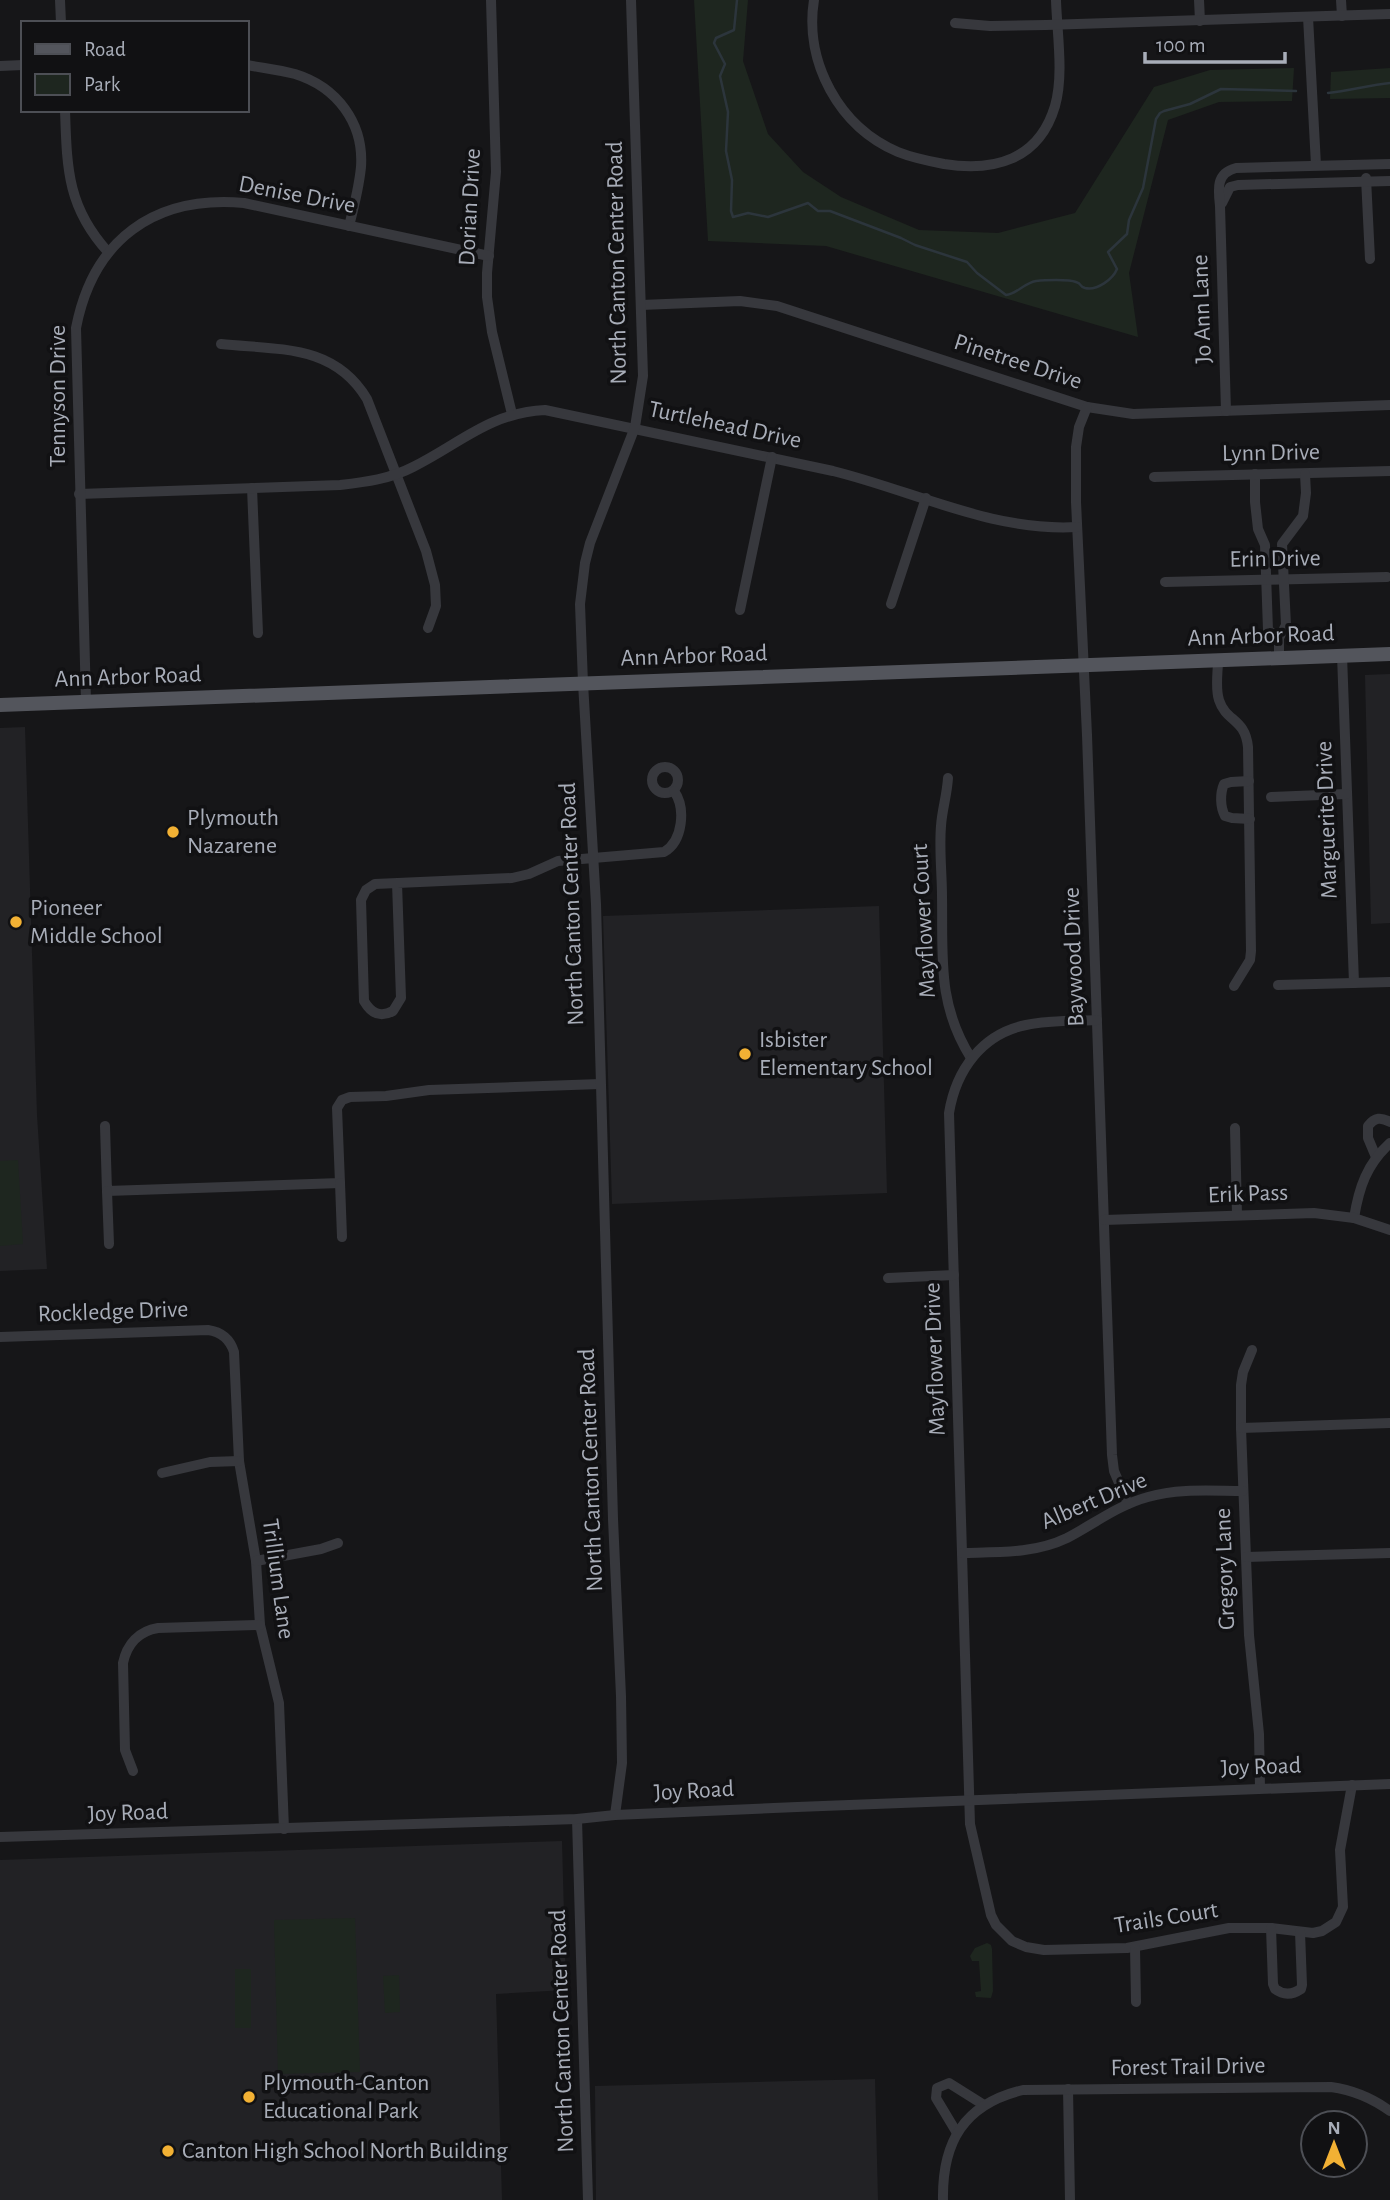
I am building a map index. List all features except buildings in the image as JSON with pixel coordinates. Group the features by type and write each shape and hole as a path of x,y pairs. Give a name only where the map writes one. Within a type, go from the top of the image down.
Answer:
{"main road":[{"name":"Ann Arbor Road","path":"0,705 1390,654"}],"street":[{"path":"60,0 61,21"},
{"name":"Dorian Drive","path":"491,0 496,172 487,283 489,312 512,414"},
{"name":"North Canton Center Road","path":"615,1815 622,1763 621,1702 613,1519 596,904 580,604 585,563 595,528 635,427 643,376 631,0"},
{"path":"814,0 812,26 817,61 830,90 851,119 865,133 896,151 927,161 967,168 1006,161 1030,146 1045,128 1055,107 1057,95 1056,0"},
{"path":"1199,0 1200,21"},
{"path":"1341,0 1342,16"},
{"path":"955,23 990,26 1057,25 1390,14"},
{"path":"1308,17 1316,165"},
{"path":"0,66 21,65"},
{"path":"248,65 304,78 329,92 347,110 358,132 361,154 360,178 349,226"},
{"path":"65,112 66,160 70,185 84,221 108,252"},
{"name":"Jo Ann Lane","path":"1226,411 1218,184 1231,169 1390,164"},
{"path":"1368,165 1365,182 1370,259"},
{"path":"1220,206 1230,187 1238,185 1390,181"},
{"name":"Denise Drive","path":"108,252 125,235 147,220 177,208 204,202 244,203 489,256"},
{"name":"Tennyson Drive","path":"86,701 76,328 86,289 108,252"},
{"name":"Pinetree Drive","path":"641,305 740,301 777,306 1087,407 1133,414 1390,405"},
{"path":"221,344 306,354 326,360 342,369 359,386 368,399 426,551 435,585 436,606 428,628"},
{"name":"Baywood Drive","path":"1087,407 1079,427 1076,447 1077,527 1112,1454 1114,1471 1128,1504"},
{"name":"Turtlehead Drive","path":"79,494 340,485 373,481 422,462 484,425 512,414 555,410 875,481 1007,523 1077,527"},
{"path":"740,610 772,457"},
{"name":"Lynn Drive","path":"1153,477 1390,471"},
{"path":"1255,474 1258,529 1265,545 1268,630 1279,638"},
{"path":"1279,658 1279,638 1286,625 1282,544 1303,516 1305,474"},
{"path":"252,488 258,633"},
{"path":"891,604 926,498"},
{"path":"1265,545 1282,544"},
{"name":"Erin Drive","path":"1165,582 1387,577"},
{"name":"Marguerite Drive","path":"1342,655 1354,983"},
{"path":"1218,660 1219,701 1247,735 1250,960 1234,986"},
{"name":"Mayflower Court","path":"948,779 941,826 943,977 947,1006 971,1058"},
{"path":"1249,781 1224,784 1221,800 1223,813 1228,817 1250,819"},
{"path":"397,883 401,998 393,1011 379,1014 369,1010 364,1002 361,900 363,893 371,885 397,883 512,878 529,874 558,861 657,854 669,849 676,842 681,819 680,799 674,791"},
{"path":"1271,797 1346,794"},
{"path":"1278,985 1390,982"},
{"name":"Mayflower Drive","path":"970,1800 949,1113 956,1083 971,1058 992,1039 1019,1026 1097,1020"},
{"path":"342,1237 337,1108 345,1099 429,1090 600,1084"},
{"path":"1376,1157 1368,1138 1368,1126 1377,1119 1390,1122"},
{"path":"105,1126 109,1244"},
{"path":"1235,1129 1237,1215"},
{"path":"1354,1218 1362,1181 1376,1157 1390,1143"},
{"path":"107,1191 340,1183"},
{"name":"Erik Pass","path":"1104,1220 1314,1213 1354,1218 1390,1230"},
{"path":"888,1278 954,1275"},
{"name":"Rockledge Drive","path":"0,1337 208,1330 225,1336"},
{"name":"Trillium Lane","path":"225,1336 234,1352 239,1461 256,1561 260,1625 279,1703 284,1829"},
{"name":"Gregory Lane","path":"1252,1350 1241,1385 1241,1428 1249,1635 1259,1734 1260,1788"},
{"path":"1241,1428 1390,1423"},
{"path":"162,1473 210,1462 239,1461"},
{"name":"Albert Drive","path":"962,1553 1017,1551 1044,1546 1066,1538 1128,1504 1165,1493 1243,1491"},
{"path":"256,1561 321,1549 338,1543"},
{"path":"1246,1558 1390,1553"},
{"path":"133,1771 125,1749 123,1662 124,1654 133,1640 146,1631 158,1628 260,1625"},
{"name":"Joy Road","path":"0,1837 577,1819 615,1815 1390,1784"},
{"name":"Trails Court","path":"970,1800 971,1826 987,1901 996,1925 1003,1933 1019,1944 1036,1949 1135,1947 1218,1930 1271,1928 1300,1932 1322,1931 1336,1922 1343,1900 1340,1850 1352,1785"},
{"name":"North Canton Center Road","path":"577,1819 588,2200"},
{"path":"1271,1928 1273,1984 1275,1989 1287,1994 1301,1989 1300,1932"},
{"path":"1135,1947 1136,2002"},
{"path":"957,2133 936,2098 937,2088 949,2083 984,2105"},
{"name":"Forest Trail Drive","path":"943,2200 945,2159 957,2133 984,2105 1006,2094 1023,2090 1331,2087 1363,2095 1390,2111"},
{"path":"1068,2089 1070,2200"}],"shaded area":[{"path":"1390,674 1390,923 1371,924 1365,675"},
{"name":"Pioneer Middle School","path":"25,727 37,1115 47,1269 0,1271 0,728"},
{"name":"Isbister Elementary School","path":"879,906 887,1193 612,1204 603,916"},
{"name":"Plymouth-Canton Educational Park","path":"562,1841 566,1990 496,1994 502,2200 0,2200 0,1860"},
{"path":"875,2079 878,2200 596,2200 595,2086"}],"green space":[{"path":"694,0 748,0 743,61 768,134 803,172 841,197 919,230 998,233 1075,213 1154,87 1210,70 1294,68 1292,101 1219,102 1168,120 1129,273 1138,337 826,246 708,241"},
{"path":"1390,68 1390,98 1330,99 1331,72"},
{"path":"18,1160 23,1244 0,1246 0,1161"},
{"path":"355,1918 360,2072 278,2074 274,1920"},
{"path":"987,1943 992,1949 991,1998 976,1997 975,1992 981,1991 979,1961 972,1961 970,1956 975,1948"},
{"path":"235,1969 251,1969 251,2028 235,2028"},
{"path":"399,1975 400,2012 385,2013 383,1976"}],"waterway":[{"path":"737,0 734,30 716,38 714,43 725,64 720,76 728,112 726,151 732,180 733,217 748,213 768,217 808,203 818,211 830,211 915,245 967,262 1006,295 1036,281 1073,281 1090,288 1099,286 1112,277 1117,269 1108,252 1127,234 1129,220 1143,188 1156,119 1160,113 1190,104 1221,89 1296,91"},
{"path":"1328,93 1390,83"}],"place":[{"name":"Plymouth Nazarene","path":"173,832"},
{"name":"Pioneer Middle School","path":"16,922"},
{"name":"Isbister Elementary School","path":"745,1054"},
{"name":"Plymouth-Canton Educational Park","path":"249,2097"},
{"name":"Canton High School North Building","path":"168,2151"}]}
